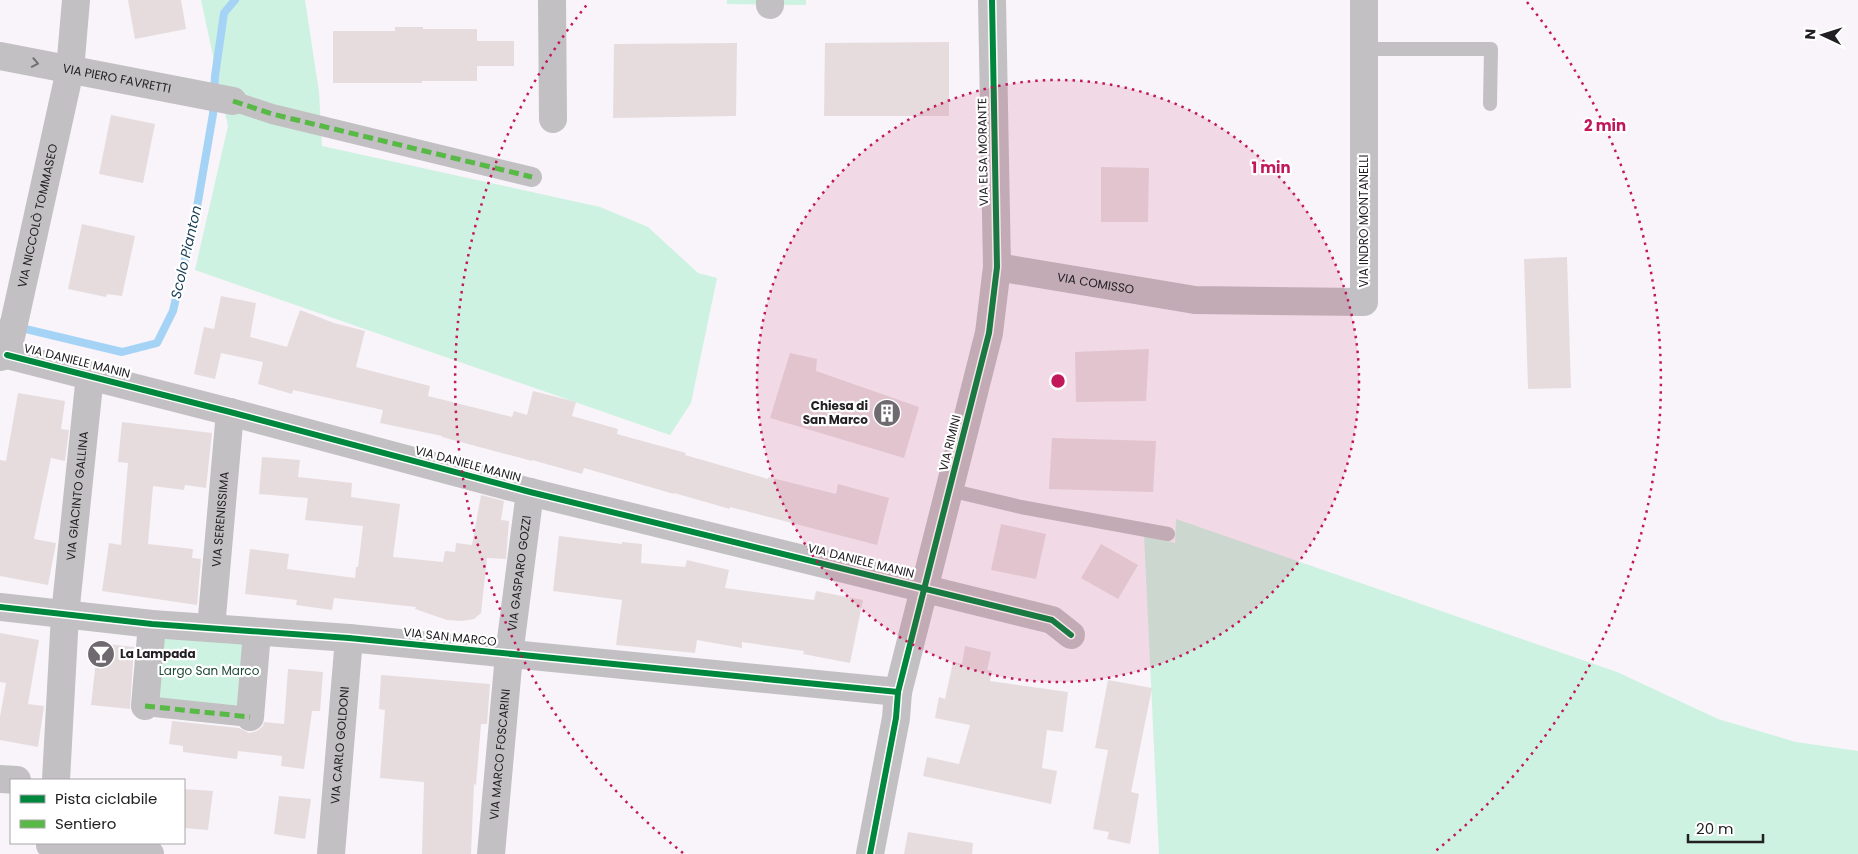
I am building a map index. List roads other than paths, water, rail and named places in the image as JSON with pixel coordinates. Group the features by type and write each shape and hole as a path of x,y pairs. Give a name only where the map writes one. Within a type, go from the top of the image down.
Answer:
{"street":[{"name":"VIA NICCOLÒ TOMMASEO","path":"6,353 12,307 70,70 76,0"},
{"path":"552,0 552,119"},
{"name":"VIA ELSA MORANTE","path":"992,0 997,267 994,303"},
{"name":"VIA INDRO MONTANELLI","path":"1195,300 1364,302 1364,0"},
{"name":"VIA PIERO FAVRETTI","path":"0,56 233,100"},
{"path":"233,100 272,114 532,177"},
{"name":"VIA COMISSO","path":"997,267 1195,300"},
{"name":"VIA RIMINI","path":"870,854 896,718 898,692 989,333 994,303"},
{"name":"VIA DANIELE MANIN","path":"6,353 530,492 925,588"},
{"name":"VIA GIACINTO GALLINA","path":"56,779 65,615 90,375"},
{"name":"VIA SERENISSIMA","path":"211,628 230,412"},
{"name":"VIA GASPARO GOZZI","path":"509,655 530,492"},
{"path":"925,588 1052,620 1071,635"},
{"name":"VIA SAN MARCO","path":"0,607 152,624 349,638 898,692"},
{"path":"152,624 145,706 250,717 257,632"},
{"name":"VIA CARLO GOLDONI","path":"331,854 349,638"},
{"name":"VIA MARCO FOSCARINI","path":"491,854 509,655"},
{"path":"50,847 150,854"}],"lane":[{"path":"1364,49 1491,49 1490,104"},
{"path":"950,490 1021,507 1168,534"}],"waterway":[{"name":"Scolo Pianton","path":"0,323 122,352 157,343 173,311 196,213 213,114 215,76 224,13 235,0"}],"place":[{"name":"Chiesa di San Marco","path":"887,413"},
{"name":"La Lampada","path":"101,654"}],"park label":[{"name":"Largo San Marco","path":"209,671"}]}
